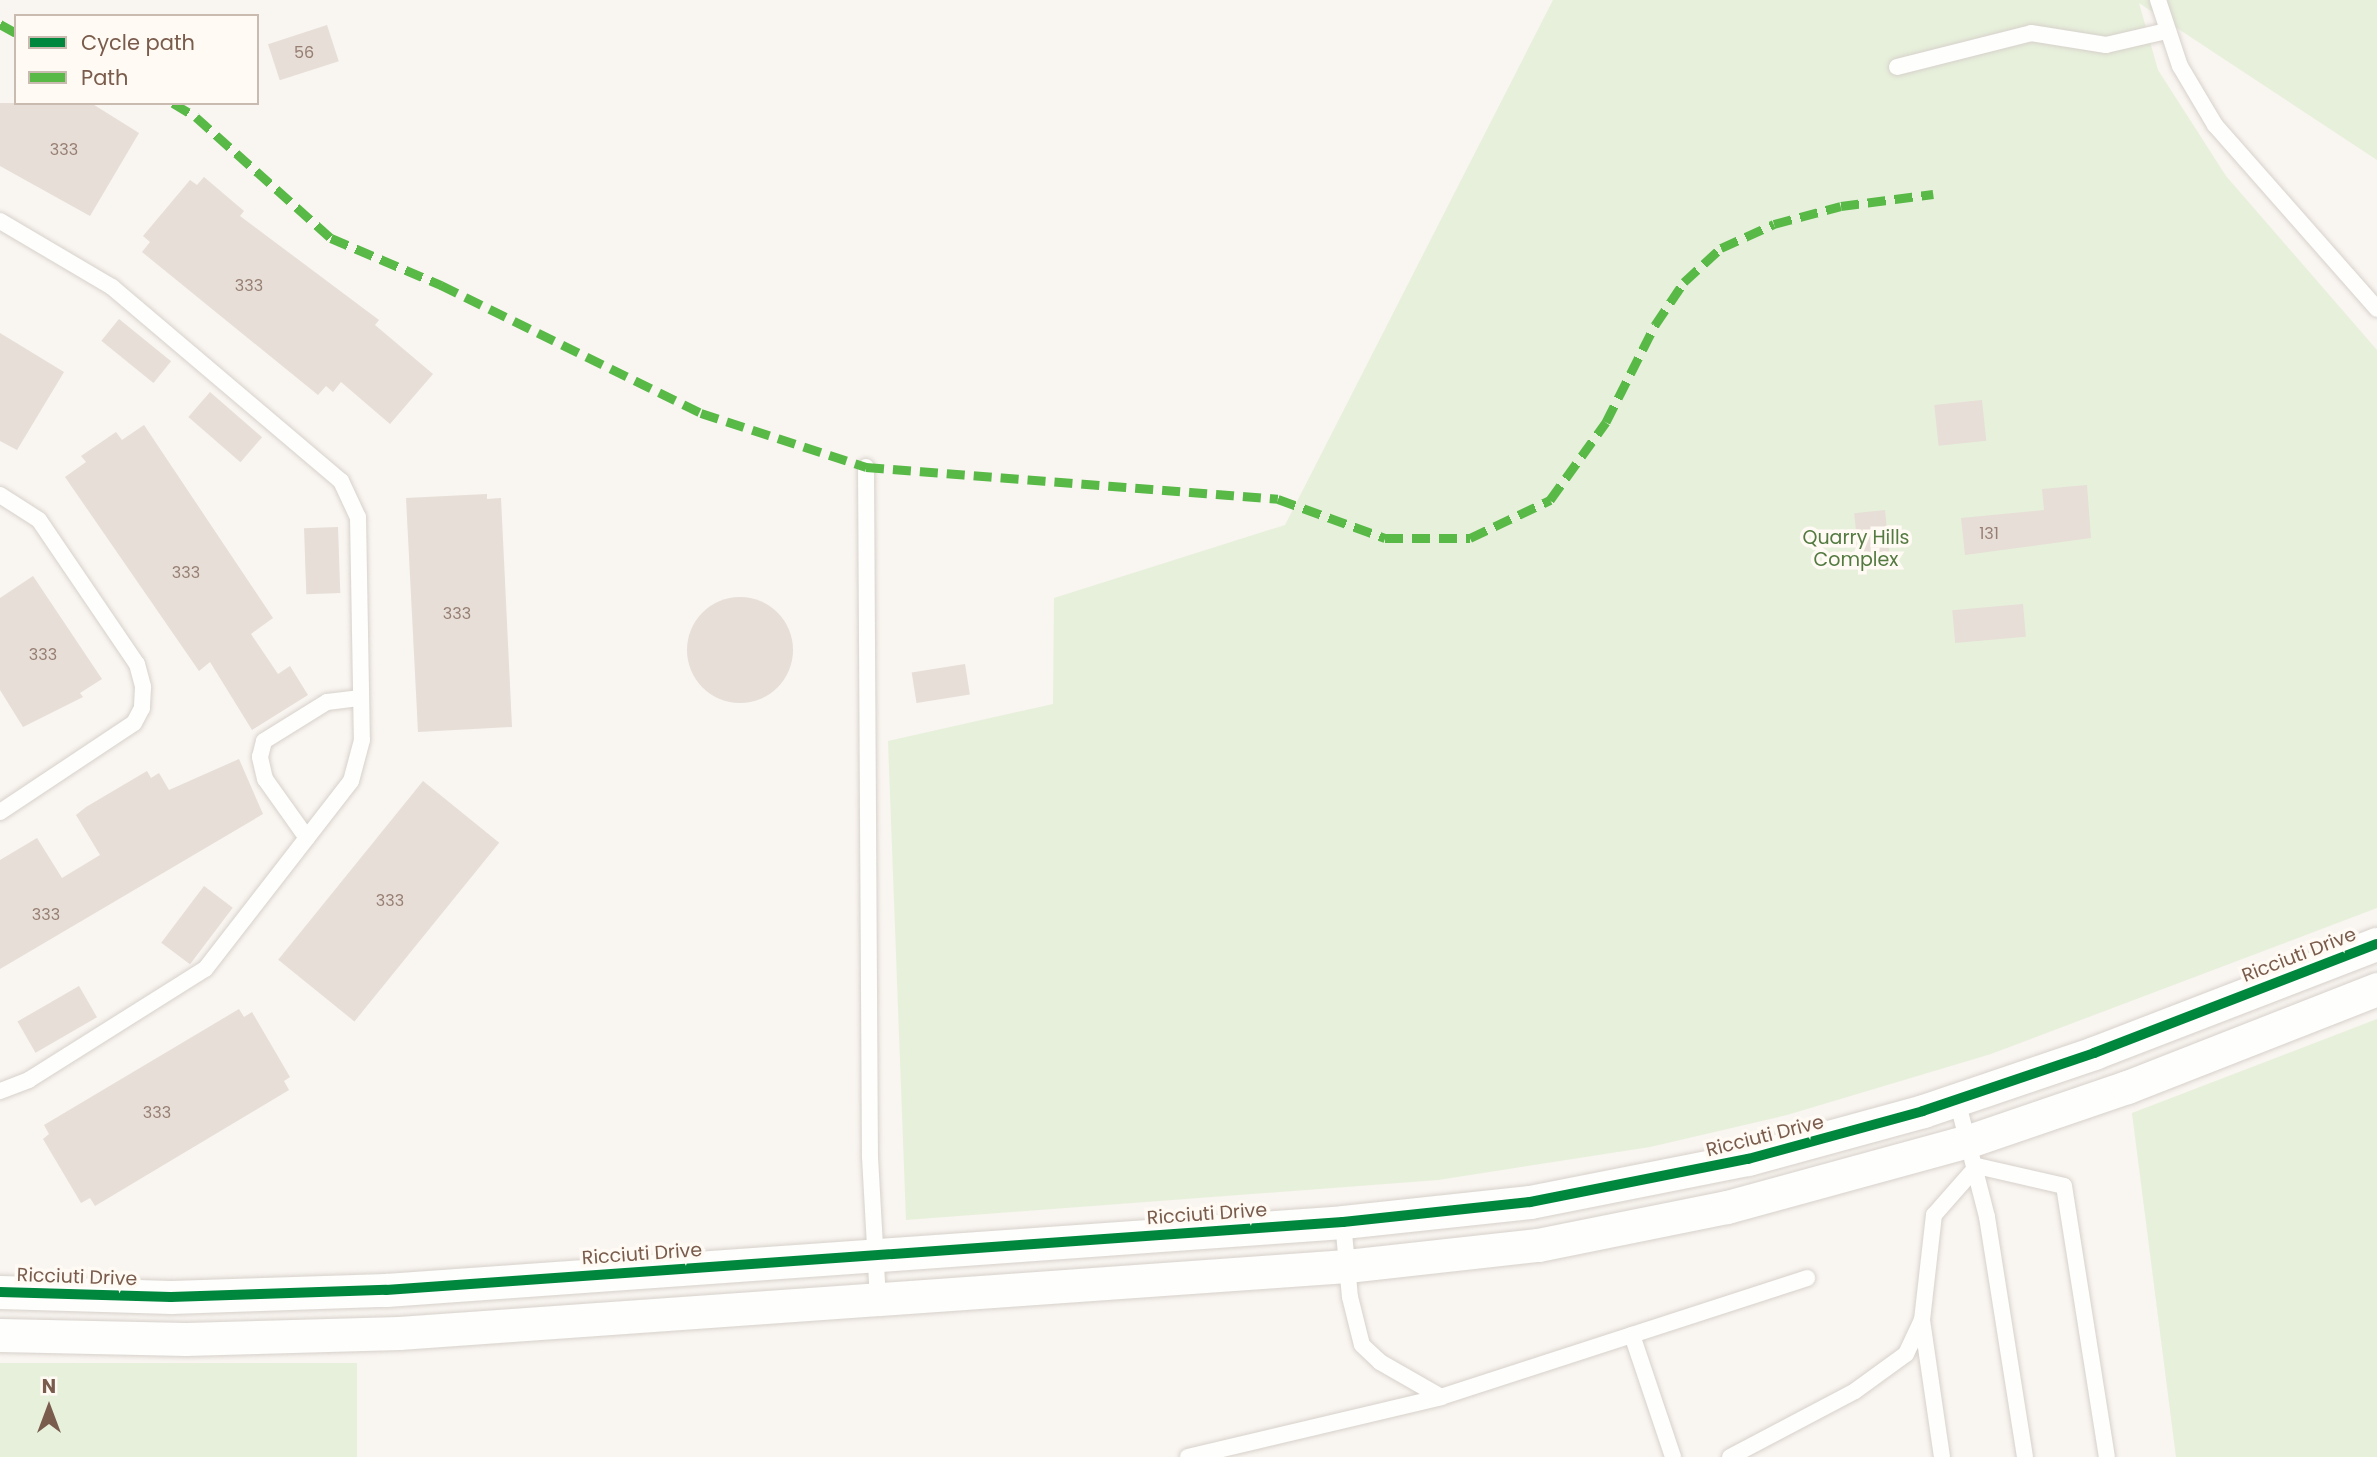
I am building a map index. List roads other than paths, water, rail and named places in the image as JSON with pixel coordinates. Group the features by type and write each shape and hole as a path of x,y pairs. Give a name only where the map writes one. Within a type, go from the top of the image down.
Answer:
{"street":[{"name":"Ricciuti Drive","path":"0,1292 170,1297 340,1293 1343,1222 1530,1202 1636,1184 1796,1147 1957,1100 2094,1054 2377,944"},
{"path":"0,1335 350,1336 1347,1266 1621,1231 1828,1182 1973,1153 2127,1087 2377,989"}],"lane":[{"path":"2158,0 2166,31 2189,84 2229,143 2377,309"},
{"path":"1896,67 2031,33 2106,45 2166,31"},
{"path":"0,221 112,287 341,481 358,517 362,740 355,771 307,838 205,969 185,986 29,1080 0,1091"},
{"path":"866,467 875,1255 878,1300"},
{"path":"0,495 39,520 137,664 144,687 142,708 134,723 0,812"},
{"path":"307,838 265,779 260,757 264,741 327,702 361,698"},
{"path":"1957,1100 1973,1153 2025,1457"},
{"path":"1942,1457 1922,1320 1934,1215 1973,1153"},
{"path":"1973,1153 2064,1186 2107,1457"},
{"path":"1343,1222 1347,1266 1362,1345 1380,1362 1441,1397"},
{"path":"1188,1457 1441,1397 1807,1278"},
{"path":"1730,1457 1855,1391 1906,1354 1922,1320"},
{"path":"1632,1335 1673,1457"}],"park label":[{"name":"Quarry Hills Complex","path":"1856,549"}]}
